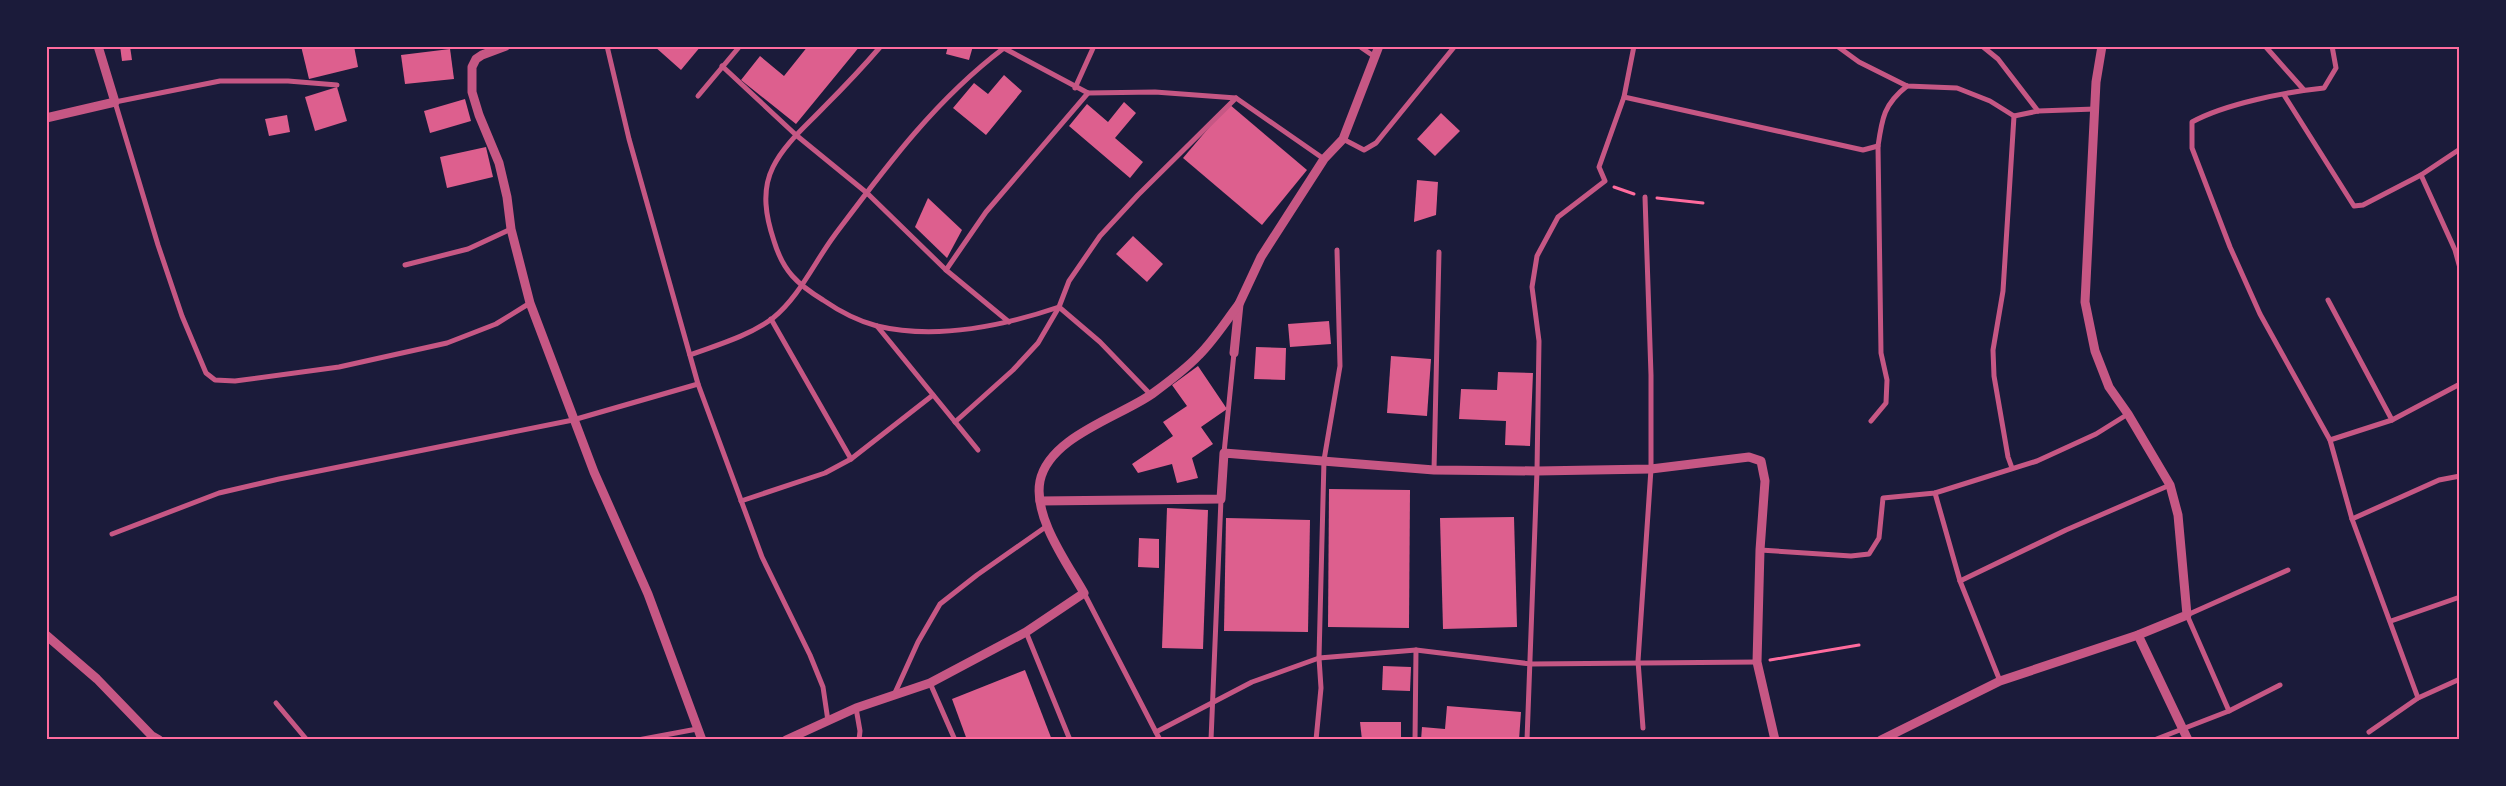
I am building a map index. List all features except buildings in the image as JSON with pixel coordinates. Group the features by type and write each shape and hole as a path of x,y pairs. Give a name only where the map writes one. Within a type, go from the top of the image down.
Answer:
{"street":[{"path":"98,46 158,245 182,316 206,373 215,380 235,381 339,367 447,343 496,324 530,303"},
{"path":"506,46 482,54 476,59 472,67 472,92 478,115 499,163 507,197 510,229 530,303 573,420 648,594 702,740"},
{"path":"607,46 629,139 698,384 762,557 810,655 823,687 828,721"},
{"path":"698,96 740,46"},
{"path":"881,46 796,136 773,168 766,197 766,217 778,253 800,286 838,310 876,326 921,331 982,327 1009,322 1059,306"},
{"path":"1075,88 1094,46"},
{"path":"1359,46 1375,57"},
{"path":"1160,740 1047,526 1040,501 1040,482 1046,465 1071,439 1151,394 1199,355 1239,304 1261,257 1324,159 1343,139 1379,46"},
{"path":"1343,139 1364,150 1376,143 1455,46"},
{"path":"1527,740 1537,471 1539,342 1532,287 1537,256 1558,217 1605,181 1599,167 1624,97 1634,46"},
{"path":"1837,46 1859,62 1907,86 1956,88 1990,101 2014,116 2038,111 2095,110"},
{"path":"1982,46 1998,59 2038,111"},
{"path":"2102,46 2096,82 2085,302 2095,351 2109,387 2128,414 2170,485 2178,515 2187,615 2229,711"},
{"path":"2265,46 2304,90"},
{"path":"2332,46 2336,68 2324,88 2304,90 2209,113 2192,122 2192,148 2230,247 2260,314 2330,440 2352,519 2418,698"},
{"path":"690,355 747,333 771,319 788,304 867,193 912,136 951,93 1002,47 1075,88 1088,93 1155,92 1236,98 1324,159"},
{"path":"722,66 796,136 867,193 946,270 1009,322"},
{"path":"46,118 220,81 288,80 337,85"},
{"path":"1871,421 1886,403 1887,380 1881,343 1878,146 1882,119 1892,97 1907,86"},
{"path":"946,270 986,212 1088,93"},
{"path":"2284,95 2354,206 2363,205 2421,175 2460,148"},
{"path":"1624,97 1863,150 1878,146"},
{"path":"955,422 1013,370 1038,343 1059,306 1069,281 1100,236 1138,194 1236,98"},
{"path":"2012,468 2008,457 1994,376 1993,350 2003,291 2014,116"},
{"path":"2421,175 2455,250 2460,268"},
{"path":"1643,728 1638,662 1651,469 1651,375 1645,197"},
{"path":"406,265 468,249 510,229"},
{"path":"1316,740 1321,688 1319,658 1324,460 1340,366 1337,250"},
{"path":"1434,470 1439,252"},
{"path":"2328,300 2392,420"},
{"path":"1211,740 1221,499 1239,304"},
{"path":"1059,306 1100,342 1151,394"},
{"path":"771,319 851,459"},
{"path":"876,326 978,450"},
{"path":"112,534 219,493 279,478 573,420 698,384"},
{"path":"2330,440 2392,420 2460,384"},
{"path":"741,501 826,472 851,459 933,395"},
{"path":"1760,550 1851,556 1869,554 1878,538 1883,498 1935,493 2037,461 2096,434 2128,414"},
{"path":"1224,453 1434,470 1651,469 1749,457 1761,461 1765,481 1760,550 1757,662 1775,740"},
{"path":"2352,519 2439,480 2460,476"},
{"path":"1960,581 2066,530 2170,485"},
{"path":"1935,493 1960,581 2000,681"},
{"path":"1040,501 1221,499"},
{"path":"894,696 918,642 940,604 977,575 1047,526"},
{"path":"1881,740 2000,681 2138,636 2288,570"},
{"path":"786,740 856,708 930,683 1026,632 1084,593"},
{"path":"2391,621 2460,597"},
{"path":"1026,632 1070,740"},
{"path":"46,635 97,679 152,736 159,740"},
{"path":"2138,636 2188,740"},
{"path":"1415,740 1416,650"},
{"path":"1156,732 1252,682 1319,658 1416,650 1531,664 1757,662"},
{"path":"2369,732 2418,698 2460,678"},
{"path":"930,683 955,740"},
{"path":"2154,740 2229,711 2280,685"},
{"path":"276,703 307,740"},
{"path":"856,708 860,732 859,740"},
{"path":"638,740 697,729"}],"path":[{"path":"1757,662 1858,645"}]}
